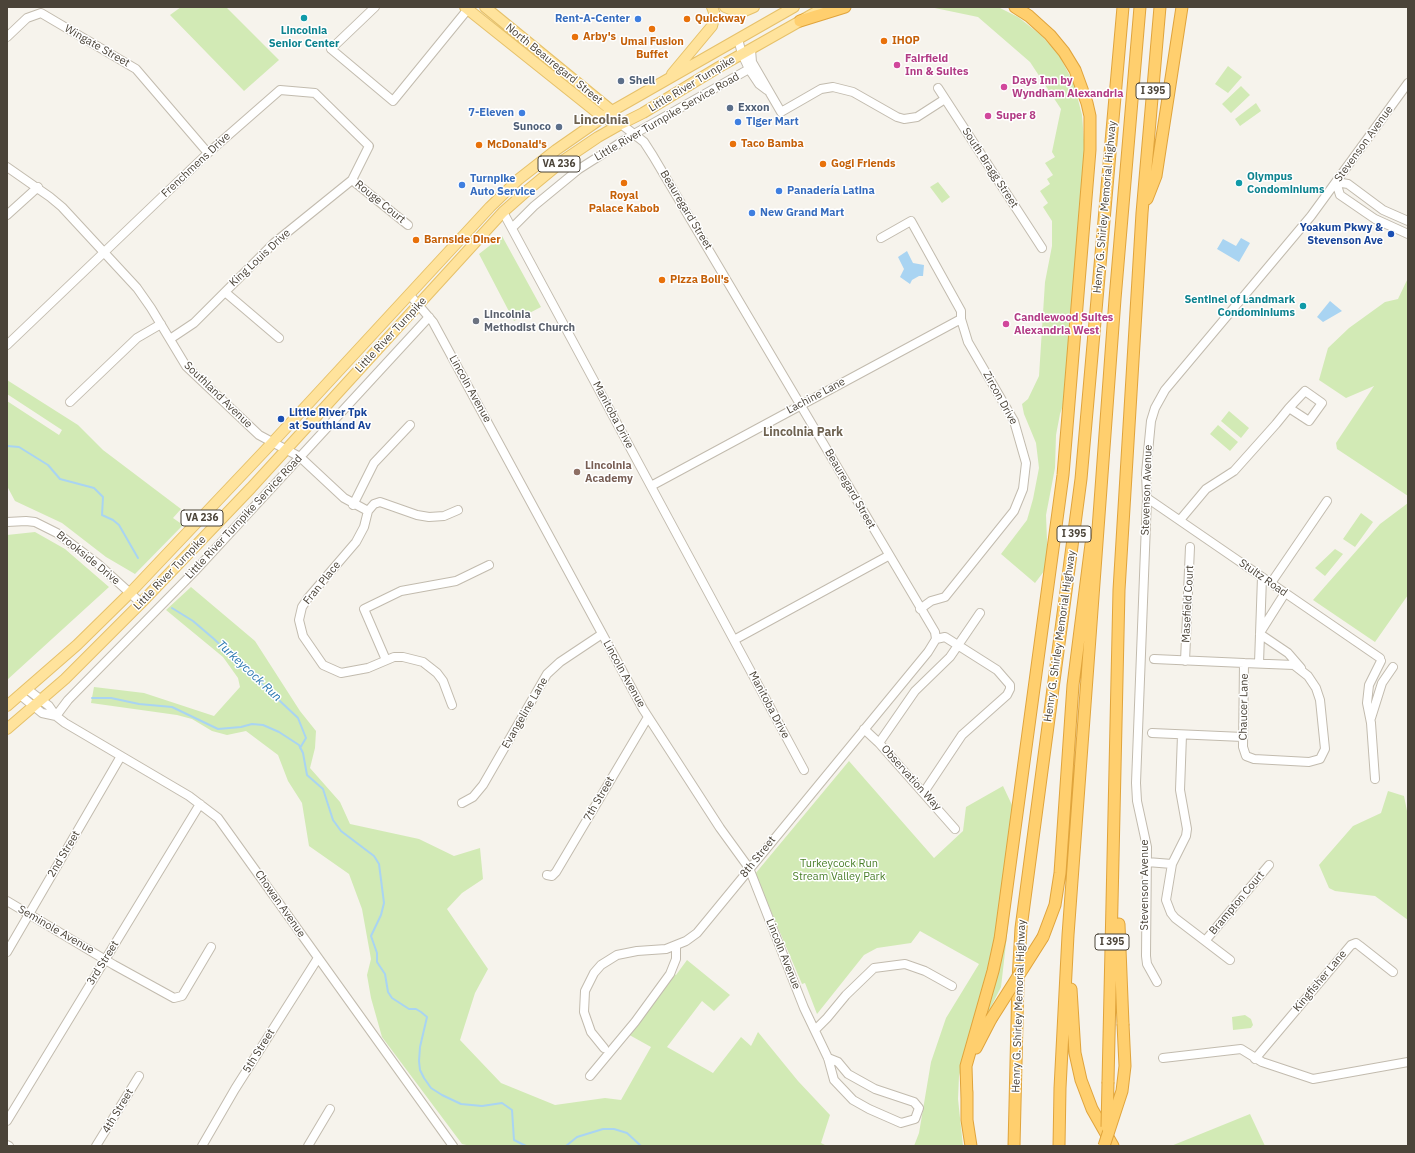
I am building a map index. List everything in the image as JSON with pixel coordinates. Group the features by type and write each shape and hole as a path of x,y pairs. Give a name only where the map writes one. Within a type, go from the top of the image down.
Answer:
{"highway":[{"path":"800,21 845,7"},
{"path":"971,1146 966,1066 994,971 1000,939 1062,482 1090,150 1088,110 1083,90 1075,70 1064,52 1050,35 1029,16 1015,7"},
{"name":"Henry G. Shirley Memorial Highway","path":"1014,1146 1018,980 1021,928 1080,485 1123,7"},
{"path":"1059,1146 1060,1088 1068,935 1098,516 1140,7"},
{"name":"I 395","path":"1105,1146 1108,1082 1119,590 1142,213 1160,7"},
{"path":"1142,213 1156,176 1182,7"},
{"path":"967,1099 970,1069 974,1054 991,1019 1050,922 1058,890 1076,650 1088,552 1098,516"},
{"path":"1105,1146 1122,1091 1125,1066 1114,802"},
{"path":"1068,935 1073,1033 1077,1067 1084,1090 1113,1146"}],"main road":[{"name":"North Beauregard Street","path":"485,7 612,111 620,124"},
{"path":"664,82 680,66 712,26 715,15 712,7"},
{"path":"725,7 740,12 754,7"},
{"name":"Little River Turnpike","path":"7,706 77,645 130,593 272,444 490,207 519,179 556,150 612,111 794,7"},
{"name":"Little River Turnpike","path":"7,729 65,679 141,603 286,449 503,212 564,160 620,124 643,113 825,7"},
{"name":"North Beauregard Street","path":"466,8 604,118"},
{"name":"Beauregard Street","path":"604,118 620,124"}],"street":[{"path":"375,7 331,49 393,101 466,8"},
{"name":"Wingate Street","path":"7,37 27,18 41,13 48,17 136,69 208,153"},
{"path":"738,39 781,112 821,89 833,87 852,92 896,117 904,119 917,117 945,99"},
{"path":"746,52 749,68 759,84 767,90"},
{"name":"Little River Turnpike Service Road","path":"512,228 534,206 579,169 634,134 749,68"},
{"name":"Stevenson Avenue","path":"1156,982 1147,964 1145,950 1146,841 1137,801 1136,783 1147,498 1146,474 1151,421 1159,400 1176,377 1311,216 1408,83"},
{"name":"South Bragg Street","path":"938,88 1042,248"},
{"name":"Frenchmens Drive","path":"7,345 208,153 280,90 315,93 369,146 352,180"},
{"name":"Beauregard Street","path":"620,124 644,142 653,156 801,404 888,556 935,632 936,639"},
{"name":"Southland Avenue","path":"7,167 38,187 62,207 137,288 190,371 259,435 272,444 286,449 300,457 353,505 368,511"},
{"name":"Rouge Court","path":"352,180 408,225"},
{"name":"King Louis Drive","path":"170,339 194,323 274,243 352,180"},
{"path":"1408,221 1383,210 1348,184 1336,182 1340,195 1375,219 1408,234"},
{"path":"7,215 38,187"},
{"name":"Manitoba Drive","path":"503,212 804,770"},
{"name":"Zircon Drive","path":"881,238 911,221 962,311 961,319 968,342 1014,421 1026,463 1023,489 1014,511 945,597 931,601 920,609"},
{"path":"224,292 279,338"},
{"name":"Lincoln Avenue","path":"409,294 429,317 477,402 648,717 720,828 749,868 804,1008 816,1029 828,1058 834,1080 853,1100 869,1109 901,1123 915,1119 919,1108 914,1102 875,1089 848,1074 838,1062 828,1058"},
{"name":"Little River Turnpike Service Road","path":"56,716 68,700 194,572 429,317"},
{"name":"Lachine Lane","path":"651,486 961,319"},
{"path":"70,402 137,338 161,324"},
{"path":"1180,520 1206,489 1234,471 1290,408"},
{"path":"353,505 374,464 410,425"},
{"name":"Stultz Road","path":"1147,498 1380,659 1369,684 1367,703 1371,723"},
{"path":"1271,583 1327,501"},
{"path":"368,511 374,504 380,502 417,516 444,516 458,510"},
{"name":"Fran Place","path":"368,511 364,527 356,542 302,607 299,620 303,636 318,659 330,669 341,673 353,672 368,668 386,660 403,657 423,662 437,673 443,681 452,705"},
{"name":"Brookside Drive","path":"7,522 26,521 45,526 81,550 141,603"},
{"name":"Masefield Court","path":"1185,660 1190,547"},
{"path":"734,640 888,556"},
{"path":"386,660 364,609 401,591 456,581 489,565"},
{"name":"Chaucer Lane","path":"1262,577 1259,663 1244,663 1243,751 1246,756 1254,759 1309,762 1320,759 1325,749 1320,700 1313,682 1303,670"},
{"path":"1285,593 1260,633 1288,653 1303,670"},
{"path":"879,743 914,691 959,647 980,613"},
{"name":"Evangeline Lane","path":"462,803 472,797 483,785 547,674 560,662 602,634"},
{"path":"924,792 962,735 1007,694 1010,689 1010,685 997,670 945,637 936,639"},
{"name":"8th Street","path":"676,947 697,933 928,652 936,639"},
{"path":"1154,659 1244,663"},
{"path":"1259,663 1294,665 1303,670"},
{"path":"1376,780 1371,723 1377,695 1385,678 1393,667"},
{"name":"Chowan Avenue","path":"23,692 37,704 42,713 56,716 200,804 211,812 225,826 453,1146"},
{"name":"7th Street","path":"547,875 552,876 556,872 648,717"},
{"name":"Observation Way","path":"864,729 879,743 924,792 955,829"},
{"path":"1152,733 1243,737"},
{"path":"1182,735 1180,790 1187,829 1186,836 1172,864 1166,891 1168,908 1175,918 1230,960"},
{"name":"2nd Street","path":"7,952 121,756"},
{"name":"3rd Street","path":"7,1121 200,804"},
{"path":"1147,862 1172,864"},
{"name":"Brampton Court","path":"1205,941 1269,865"},
{"name":"Seminole Avenue","path":"7,901 174,998 182,996 211,947"},
{"name":"Kingfisher Lane","path":"1255,1058 1351,945 1356,944 1360,946 1393,972"},
{"path":"590,1076 634,1022 670,974 676,959 676,947 654,951 627,952 617,955 601,965 594,973 585,991 584,1012 591,1032 604,1048"},
{"name":"5th Street","path":"202,1146 239,1083 318,958"},
{"path":"816,1029 846,995 874,968 905,964 925,971 952,986"},
{"path":"1163,1058 1241,1049 1255,1058 1313,1079 1408,1062"},
{"name":"4th Street","path":"96,1146 139,1076"},
{"path":"308,1146 330,1109"}],"green space":[{"path":"181,7 226,7 279,60 244,91 170,15"},
{"path":"930,7 998,7 1018,17 1041,35 1059,55 1074,84 1082,115 1085,152 1072,378 1060,414 1056,435 1055,468 1046,515 1048,566 1035,583 1001,554 1027,520 1039,468 1036,443 1024,414 1022,404 1028,399 1039,376 1045,282 1052,246 1052,221 1043,207 1048,203 1040,191 1050,184 1047,179 1053,175 1045,163 1055,157 1052,152 1061,109 1030,62 978,17"},
{"path":"1228,66 1242,77 1228,93 1215,84"},
{"path":"1241,86 1250,95 1231,113 1222,104"},
{"path":"1256,103 1261,111 1240,126 1235,119"},
{"path":"938,182 950,197 942,203 930,187"},
{"path":"502,236 541,307 514,321 479,254"},
{"path":"1408,278 1408,496 1337,449 1336,443 1374,386 1346,398 1319,380 1328,348 1349,328 1385,302 1398,299"},
{"path":"7,380 78,425 103,450 181,509 173,518 183,525 135,574 106,557 62,523 15,501 7,486 7,401 59,435 62,430 7,394"},
{"path":"1229,411 1249,428 1241,438 1221,421"},
{"path":"1218,425 1238,442 1230,451 1210,434"},
{"path":"1408,503 1408,595 1375,642 1313,600 1380,524"},
{"path":"1361,513 1373,522 1355,547 1343,539"},
{"path":"35,532 65,549 109,587 7,680 7,535"},
{"path":"1335,549 1343,554 1325,576 1315,568"},
{"path":"191,587 255,641 300,711 316,731 315,748 310,768 340,802 350,824 419,839 454,856 480,848 483,879 462,893 447,909 488,969 475,993 460,1040 501,1083 555,1105 605,1098 621,1100 651,1047 624,1032 672,972 676,975 687,960 730,995 714,1011 702,1001 667,1047 713,1073 741,1037 751,1046 758,1032 798,1081 830,1115 821,1143 827,1146 471,1146 462,1144 382,1037 371,998 367,975 371,959 362,909 349,874 309,846 302,803 288,781 278,755 246,731 227,735 212,731 192,719 177,715 91,703 94,687 144,693 214,716 240,687 238,678 223,657 166,610"},
{"name":"Turkeycock Run Stream Valley Park","path":"849,761 934,858 963,831 966,807 1003,786 1020,822 1001,987 987,1015 972,1035 959,1076 958,1099 963,1146 914,1146 919,1133 931,1062 946,1018 979,964 920,931 911,943 877,948 864,955 817,1014 805,983 802,984 755,874"},
{"path":"1388,791 1404,796 1408,816 1408,920 1375,896 1335,891 1329,888 1319,865 1353,826 1381,813"},
{"path":"1245,1015 1251,1019 1253,1025 1251,1028 1233,1030 1232,1017"},
{"path":"1250,1114 1265,1146 1171,1146"}],"water":[{"path":"1241,238 1250,243 1239,262 1217,249 1223,239 1236,246"},
{"path":"907,251 913,263 924,265 923,276 919,276 912,280 910,284 900,277 904,269 898,257"},
{"path":"1330,301 1342,311 1323,322 1317,317"}],"waterway":[{"name":"Turkeycock Run","path":"7,446 19,447 48,465 60,479 94,488 103,497 102,515 113,520 119,525 138,558"},
{"name":"Turkeycock Run","path":"172,608 193,621 214,639 298,718 306,738 300,748"},
{"name":"Turkeycock Run","path":"92,698 111,698 139,704 172,707 218,729 241,727 252,724 263,725 279,732 299,745 303,753 307,775 323,789 333,820 341,831 374,856 379,864 384,903 381,915 371,936 377,953 377,962 385,974 388,992 392,998 409,1009 416,1009 427,1017 420,1047 419,1061 420,1070 424,1078 431,1088 461,1104 482,1106 502,1103 512,1110 514,1140 526,1146"},
{"name":"Turkeycock Run","path":"566,1146 577,1137 603,1129 614,1129 627,1133 641,1146"}],"place":[{"name":"Lincolnia Senior Center","path":"304,18"},
{"name":"Rent-A-Center","path":"638,19"},
{"name":"Quickway","path":"687,19"},
{"name":"Umai Fusion Buffet","path":"652,29"},
{"name":"Arby's","path":"575,37"},
{"name":"IHOP","path":"884,41"},
{"name":"Fairfield Inn & Suites","path":"897,65"},
{"name":"Shell","path":"621,81"},
{"name":"Days Inn by Wyndham Alexandria","path":"1004,87"},
{"name":"Exxon","path":"730,108"},
{"name":"7-Eleven","path":"522,113"},
{"name":"Super 8","path":"988,116"},
{"name":"Tiger Mart","path":"738,122"},
{"name":"Sunoco","path":"559,127"},
{"name":"Taco Bamba","path":"733,144"},
{"name":"McDonald's","path":"479,145"},
{"name":"Gogi Friends","path":"823,164"},
{"name":"Royal Palace Kabob","path":"624,183"},
{"name":"Olympus Condominiums","path":"1239,183"},
{"name":"Turnpike Auto Service","path":"462,185"},
{"name":"Panadería Latina","path":"779,191"},
{"name":"New Grand Mart","path":"752,213"},
{"name":"Yoakum Pkwy & Stevenson Ave","path":"1391,234"},
{"name":"Barnside Diner","path":"416,240"},
{"name":"Pizza Boli's","path":"662,280"},
{"name":"Sentinel of Landmark Condominiums","path":"1303,306"},
{"name":"Lincolnia Methodist Church","path":"476,321"},
{"name":"Candlewood Suites Alexandria West","path":"1006,324"},
{"name":"Little River Tpk at Southland Av","path":"281,419"},
{"name":"Lincolnia Academy","path":"577,472"}],"district":[{"name":"Lincolnia","path":"601,120"},
{"name":"Lincolnia Park","path":"803,433"}]}
